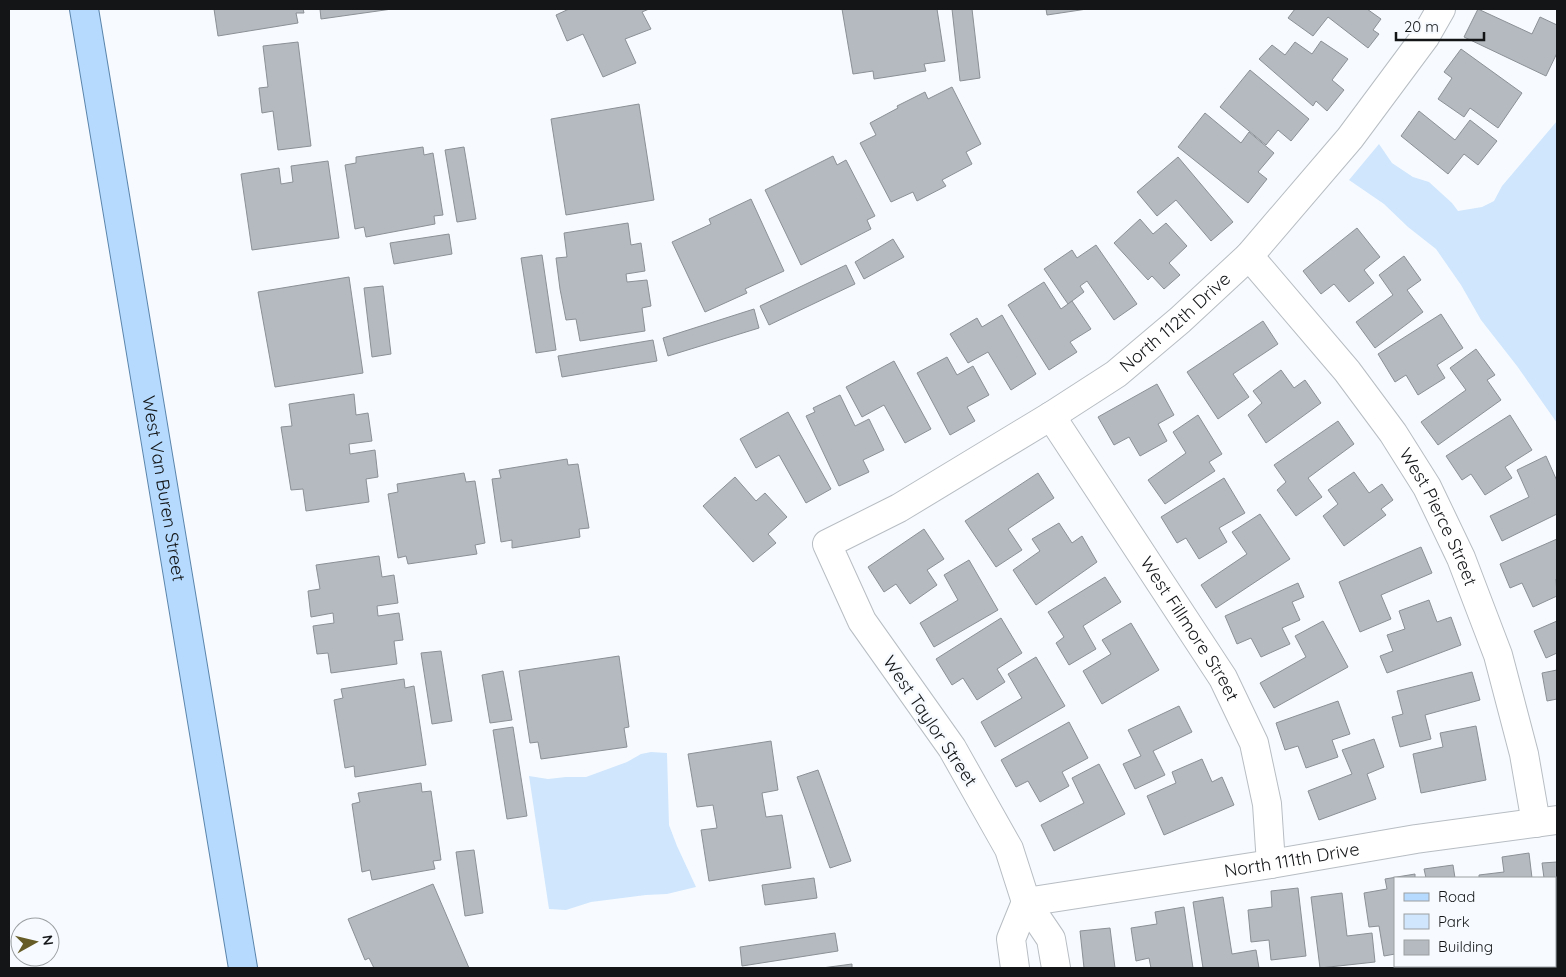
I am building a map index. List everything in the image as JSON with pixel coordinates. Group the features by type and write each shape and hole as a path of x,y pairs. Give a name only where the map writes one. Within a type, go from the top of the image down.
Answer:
{"main road":[{"name":"West Van Buren Street","path":"84,9 243,968"}],"street":[{"name":"North 112th Drive","path":"827,544 900,508 1050,416 1116,374 1180,320 1249,256 1350,138 1425,37 1441,9"},
{"name":"West Pierce Street","path":"1249,256 1347,372 1392,433 1427,487 1461,558 1498,654 1524,754 1547,821"},
{"name":"West Fillmore Street","path":"1050,416 1223,678 1254,743 1267,804 1271,864"},
{"name":"West Taylor Street","path":"827,544 862,621 952,748 1010,849 1026,902 1051,939 1056,968"},
{"name":"North 111th Drive","path":"1026,902 1271,864 1416,839 1547,821"},
{"path":"1015,968 1011,938 1026,902"}],"green space":[{"path":"1557,121 1557,423 1517,366 1481,320 1461,285 1436,249 1408,227 1384,204 1349,180 1379,144 1392,163 1413,177 1429,182 1458,211 1482,207 1494,201 1502,186"},
{"path":"651,752 667,753 669,825 696,887 667,894 591,902 566,910 549,909 529,776 548,779 586,777 627,762 641,754"}],"building":[{"path":"214,9 303,9 304,13 296,13 298,23 218,36"},
{"path":"320,9 392,9 321,19"},
{"path":"569,9 649,9 642,12 651,29 625,39 636,63 603,77 583,34 567,41 556,15"},
{"path":"842,9 937,9 945,61 924,64 926,71 874,79 873,71 853,74"},
{"path":"952,9 972,9 980,78 960,81"},
{"path":"1046,9 1087,9 1047,15"},
{"path":"1295,9 1367,9 1381,19 1373,30 1379,34 1368,48 1328,17 1313,36 1288,18"},
{"path":"1478,9 1532,34 1540,17 1557,25 1557,53 1546,76 1464,37"},
{"path":"1321,41 1348,59 1332,80 1344,90 1327,111 1316,101 1313,106 1259,59 1272,45 1285,55 1295,42 1312,54"},
{"path":"298,42 311,146 278,150 273,111 262,113 259,88 268,87 263,46"},
{"path":"1461,49 1522,93 1498,128 1470,108 1464,117 1438,99 1452,78 1444,72"},
{"path":"1250,70 1309,119 1291,141 1278,130 1266,145 1220,107"},
{"path":"952,87 981,144 966,152 972,164 942,180 946,186 917,201 913,192 891,202 860,143 876,135 870,123 898,108 897,106 925,92 928,99"},
{"path":"639,104 654,200 566,215 551,119"},
{"path":"1419,111 1455,140 1470,120 1497,141 1478,165 1464,154 1448,174 1401,136"},
{"path":"1205,113 1241,143 1249,132 1274,153 1258,172 1267,179 1248,203 1178,147"},
{"path":"423,147 424,155 433,153 443,215 434,216 435,224 366,237 364,227 355,229 345,165 356,163 356,157"},
{"path":"464,147 476,219 457,222 445,150"},
{"path":"833,156 837,165 846,160 875,216 867,220 871,229 801,265 765,190"},
{"path":"1178,157 1233,222 1211,241 1176,200 1157,216 1137,192"},
{"path":"328,161 339,238 252,250 241,174 279,168 281,184 293,182 291,166"},
{"path":"751,199 784,271 745,289 747,293 705,312 672,242 711,224 709,219"},
{"path":"1140,219 1153,234 1166,223 1187,246 1169,263 1180,275 1164,289 1152,276 1148,280 1114,243"},
{"path":"628,223 631,245 641,243 645,271 626,274 627,282 647,280 651,306 642,308 645,331 580,341 576,319 566,320 560,289 556,258 567,257 564,233"},
{"path":"1357,228 1380,257 1364,270 1374,283 1349,302 1334,284 1321,294 1303,271"},
{"path":"449,234 452,254 394,264 390,243"},
{"path":"893,239 904,257 864,279 855,262"},
{"path":"1096,245 1137,304 1114,320 1087,281 1080,286 1084,292 1068,304 1044,269 1072,250 1077,258"},
{"path":"542,255 556,350 536,353 521,258"},
{"path":"1404,256 1421,280 1407,290 1423,312 1375,348 1356,322 1393,295 1379,275"},
{"path":"846,265 855,284 769,325 760,306"},
{"path":"349,277 363,373 275,387 258,292"},
{"path":"1044,282 1061,309 1072,301 1091,329 1070,342 1077,352 1049,370 1008,305"},
{"path":"383,286 391,354 372,357 364,288"},
{"path":"754,309 759,328 668,356 663,338"},
{"path":"1441,314 1463,348 1437,365 1445,378 1418,395 1406,375 1395,382 1378,354"},
{"path":"1002,315 1036,374 1011,390 988,352 968,363 950,334 977,318 982,327"},
{"path":"1263,321 1278,344 1233,374 1249,397 1218,419 1187,372"},
{"path":"653,340 657,361 562,377 558,356"},
{"path":"1476,349 1495,375 1487,380 1501,400 1438,445 1421,422 1466,390 1450,368"},
{"path":"947,357 957,375 973,366 989,395 967,407 975,421 950,435 917,373"},
{"path":"894,361 931,429 905,443 884,405 862,417 846,387"},
{"path":"1281,370 1294,388 1305,380 1321,403 1266,443 1248,415 1262,403 1253,391"},
{"path":"1157,384 1174,415 1158,424 1167,441 1140,456 1129,437 1114,445 1098,417"},
{"path":"354,394 356,415 368,413 372,441 349,444 350,454 375,450 378,477 366,479 369,502 306,511 303,489 291,490 281,427 292,426 289,404"},
{"path":"840,395 855,426 869,419 884,450 863,460 869,472 839,486 806,416 815,412 813,408"},
{"path":"788,412 831,489 806,503 779,455 756,468 740,439"},
{"path":"1198,415 1222,454 1209,462 1215,471 1165,504 1148,480 1186,453 1173,432"},
{"path":"1510,415 1532,450 1505,467 1512,478 1485,495 1471,474 1462,480 1446,456"},
{"path":"1338,421 1354,444 1308,478 1322,497 1296,516 1277,490 1286,482 1274,465"},
{"path":"1546,456 1557,481 1557,514 1502,541 1490,516 1529,497 1517,470"},
{"path":"567,459 568,465 578,464 589,528 579,529 580,537 512,548 512,540 501,542 492,479 501,478 499,470"},
{"path":"1354,472 1369,493 1382,484 1393,500 1381,509 1386,515 1344,546 1323,516 1338,504 1328,490"},
{"path":"464,473 466,482 475,481 485,543 475,545 477,554 408,564 406,556 398,558 388,494 398,492 397,484"},
{"path":"1038,473 1054,498 1008,529 1022,550 996,567 965,521"},
{"path":"735,477 756,501 765,493 787,517 768,534 776,543 753,562 703,506"},
{"path":"1224,478 1245,513 1219,528 1227,542 1199,559 1186,538 1177,543 1161,517"},
{"path":"1260,514 1290,559 1216,608 1201,585 1247,554 1232,532"},
{"path":"1059,523 1072,543 1082,536 1097,562 1036,605 1013,570 1040,551 1032,539"},
{"path":"924,529 944,559 927,570 937,585 910,604 896,584 884,592 868,567"},
{"path":"1557,539 1557,596 1533,607 1522,583 1510,588 1500,564"},
{"path":"1421,547 1432,573 1381,595 1391,619 1360,632 1339,582"},
{"path":"379,556 382,577 394,575 398,603 377,606 378,616 399,613 403,640 394,641 397,664 331,673 328,653 317,654 313,626 334,623 333,613 311,617 308,591 320,589 316,565"},
{"path":"969,560 998,610 934,647 920,623 958,600 944,575"},
{"path":"1105,577 1121,602 1083,626 1096,649 1069,665 1056,643 1064,637 1048,612"},
{"path":"1298,583 1304,597 1292,602 1300,620 1282,628 1290,644 1261,657 1251,638 1237,644 1225,616"},
{"path":"1429,600 1437,622 1451,617 1461,645 1387,673 1380,656 1393,651 1387,635 1405,629 1399,611"},
{"path":"1001,618 1022,653 997,669 1005,682 977,700 963,678 952,685 936,659"},
{"path":"1323,621 1348,667 1274,708 1260,683 1306,657 1295,636"},
{"path":"1557,621 1557,653 1546,658 1534,631"},
{"path":"1131,623 1159,670 1102,704 1083,671 1111,654 1102,640"},
{"path":"441,651 452,721 432,724 421,653"},
{"path":"619,656 629,727 624,728 627,747 541,759 538,742 530,743 519,671"},
{"path":"1036,657 1065,706 995,747 981,722 1022,698 1008,674"},
{"path":"1557,670 1557,699 1547,701 1542,673"},
{"path":"503,671 512,720 490,723 482,675"},
{"path":"1472,672 1480,700 1425,715 1431,739 1400,747 1392,717 1403,714 1397,691"},
{"path":"404,679 405,688 414,686 426,765 355,777 354,766 345,768 334,700 343,698 341,689"},
{"path":"1338,701 1350,734 1332,740 1338,757 1306,768 1298,746 1285,750 1276,723"},
{"path":"1179,706 1192,732 1153,751 1165,775 1135,789 1123,764 1141,756 1128,730"},
{"path":"1069,722 1088,758 1062,772 1069,786 1040,802 1028,781 1016,787 1001,760"},
{"path":"1476,726 1486,780 1421,793 1413,754 1443,747 1440,733"},
{"path":"513,727 527,816 507,819 493,730"},
{"path":"1374,739 1384,767 1367,774 1376,799 1319,820 1308,791 1352,774 1342,750"},
{"path":"771,741 778,790 762,793 766,817 782,815 791,868 709,881 701,830 717,828 713,805 697,807 688,754"},
{"path":"1202,759 1212,782 1222,777 1234,805 1164,835 1147,796 1176,783 1172,772"},
{"path":"1099,764 1125,814 1054,851 1041,825 1084,803 1072,778"},
{"path":"818,770 851,861 830,868 797,777"},
{"path":"421,783 422,792 431,791 441,860 433,861 435,869 372,880 370,870 362,872 352,804 360,802 358,793"},
{"path":"474,850 483,913 465,916 456,852"},
{"path":"1529,853 1532,877 1479,877 1479,875 1504,872 1502,857"},
{"path":"1557,862 1557,918 1556,877 1544,877 1542,863"},
{"path":"1453,865 1455,877 1426,877 1424,869"},
{"path":"1415,874 1415,877 1397,877"},
{"path":"814,878 817,898 765,905 762,885"},
{"path":"1394,878 1394,954 1384,956 1379,926 1369,927 1364,893 1387,889 1385,879"},
{"path":"433,884 469,968 374,968 369,958 365,960 348,919"},
{"path":"1298,888 1306,956 1271,960 1269,940 1251,942 1248,910 1272,907 1271,891"},
{"path":"1342,893 1347,936 1372,933 1375,962 1320,968 1311,897"},
{"path":"1223,897 1232,954 1256,950 1259,968 1203,968 1193,902"},
{"path":"1184,907 1193,968 1151,968 1149,958 1136,961 1131,928 1157,924 1155,912"},
{"path":"1110,928 1115,968 1084,968 1080,931"},
{"path":"835,933 838,951 742,966 740,947"},
{"path":"852,964 852,968 822,968"}]}
